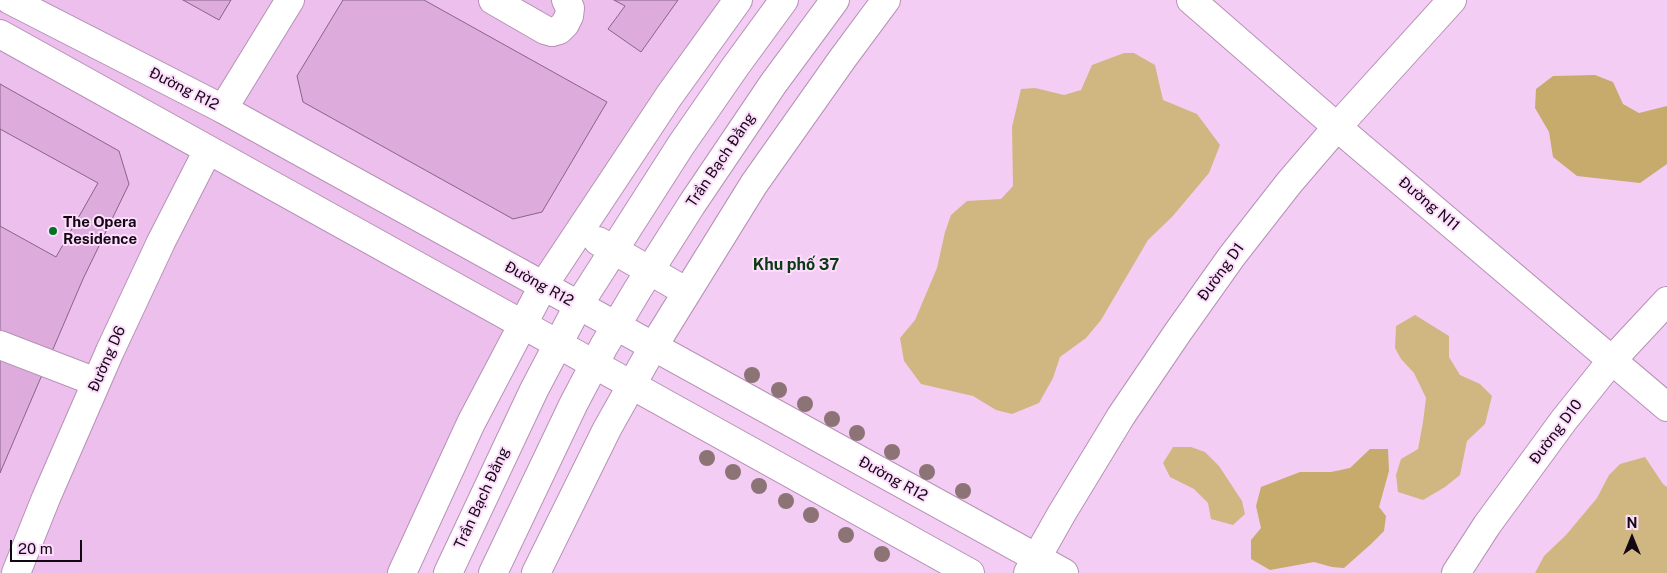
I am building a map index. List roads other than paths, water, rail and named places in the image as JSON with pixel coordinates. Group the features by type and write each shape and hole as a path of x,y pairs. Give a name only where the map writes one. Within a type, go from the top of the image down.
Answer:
{"street":[{"name":"Đường R12","path":"10,0 223,109 653,347 1032,565 1064,573"},
{"path":"223,109 290,0"},
{"path":"493,0 545,30 552,32 559,30 569,16 570,8 566,0"},
{"path":"402,573 471,423 543,286 669,96 738,0"},
{"path":"578,306 714,98 784,0"},
{"name":"Trần Bạch Đằng","path":"595,365 615,326 692,204 768,91 835,0"},
{"path":"536,573 608,429 653,347 765,169 886,0"},
{"name":"Đường N11","path":"1191,0 1337,127 1667,407"},
{"name":"Đường D1","path":"1032,565 1121,416 1232,256 1289,183 1337,127 1452,0"},
{"path":"0,34 970,573"},
{"name":"Đường D6","path":"16,573 96,382 161,242 208,150"},
{"path":"574,239 613,250 643,280 682,301"},
{"name":"Đường D10","path":"1456,573 1487,525 1558,428 1612,360 1667,301"},
{"name":"Trần Bạch Đằng","path":"448,573 521,416 578,306"},
{"path":"0,345 96,382"},
{"path":"493,573 546,461 595,365"}],"place":[{"name":"The Opera Residence","path":"53,231"}],"district":[{"name":"Khu phố 37","path":"796,265"}]}
